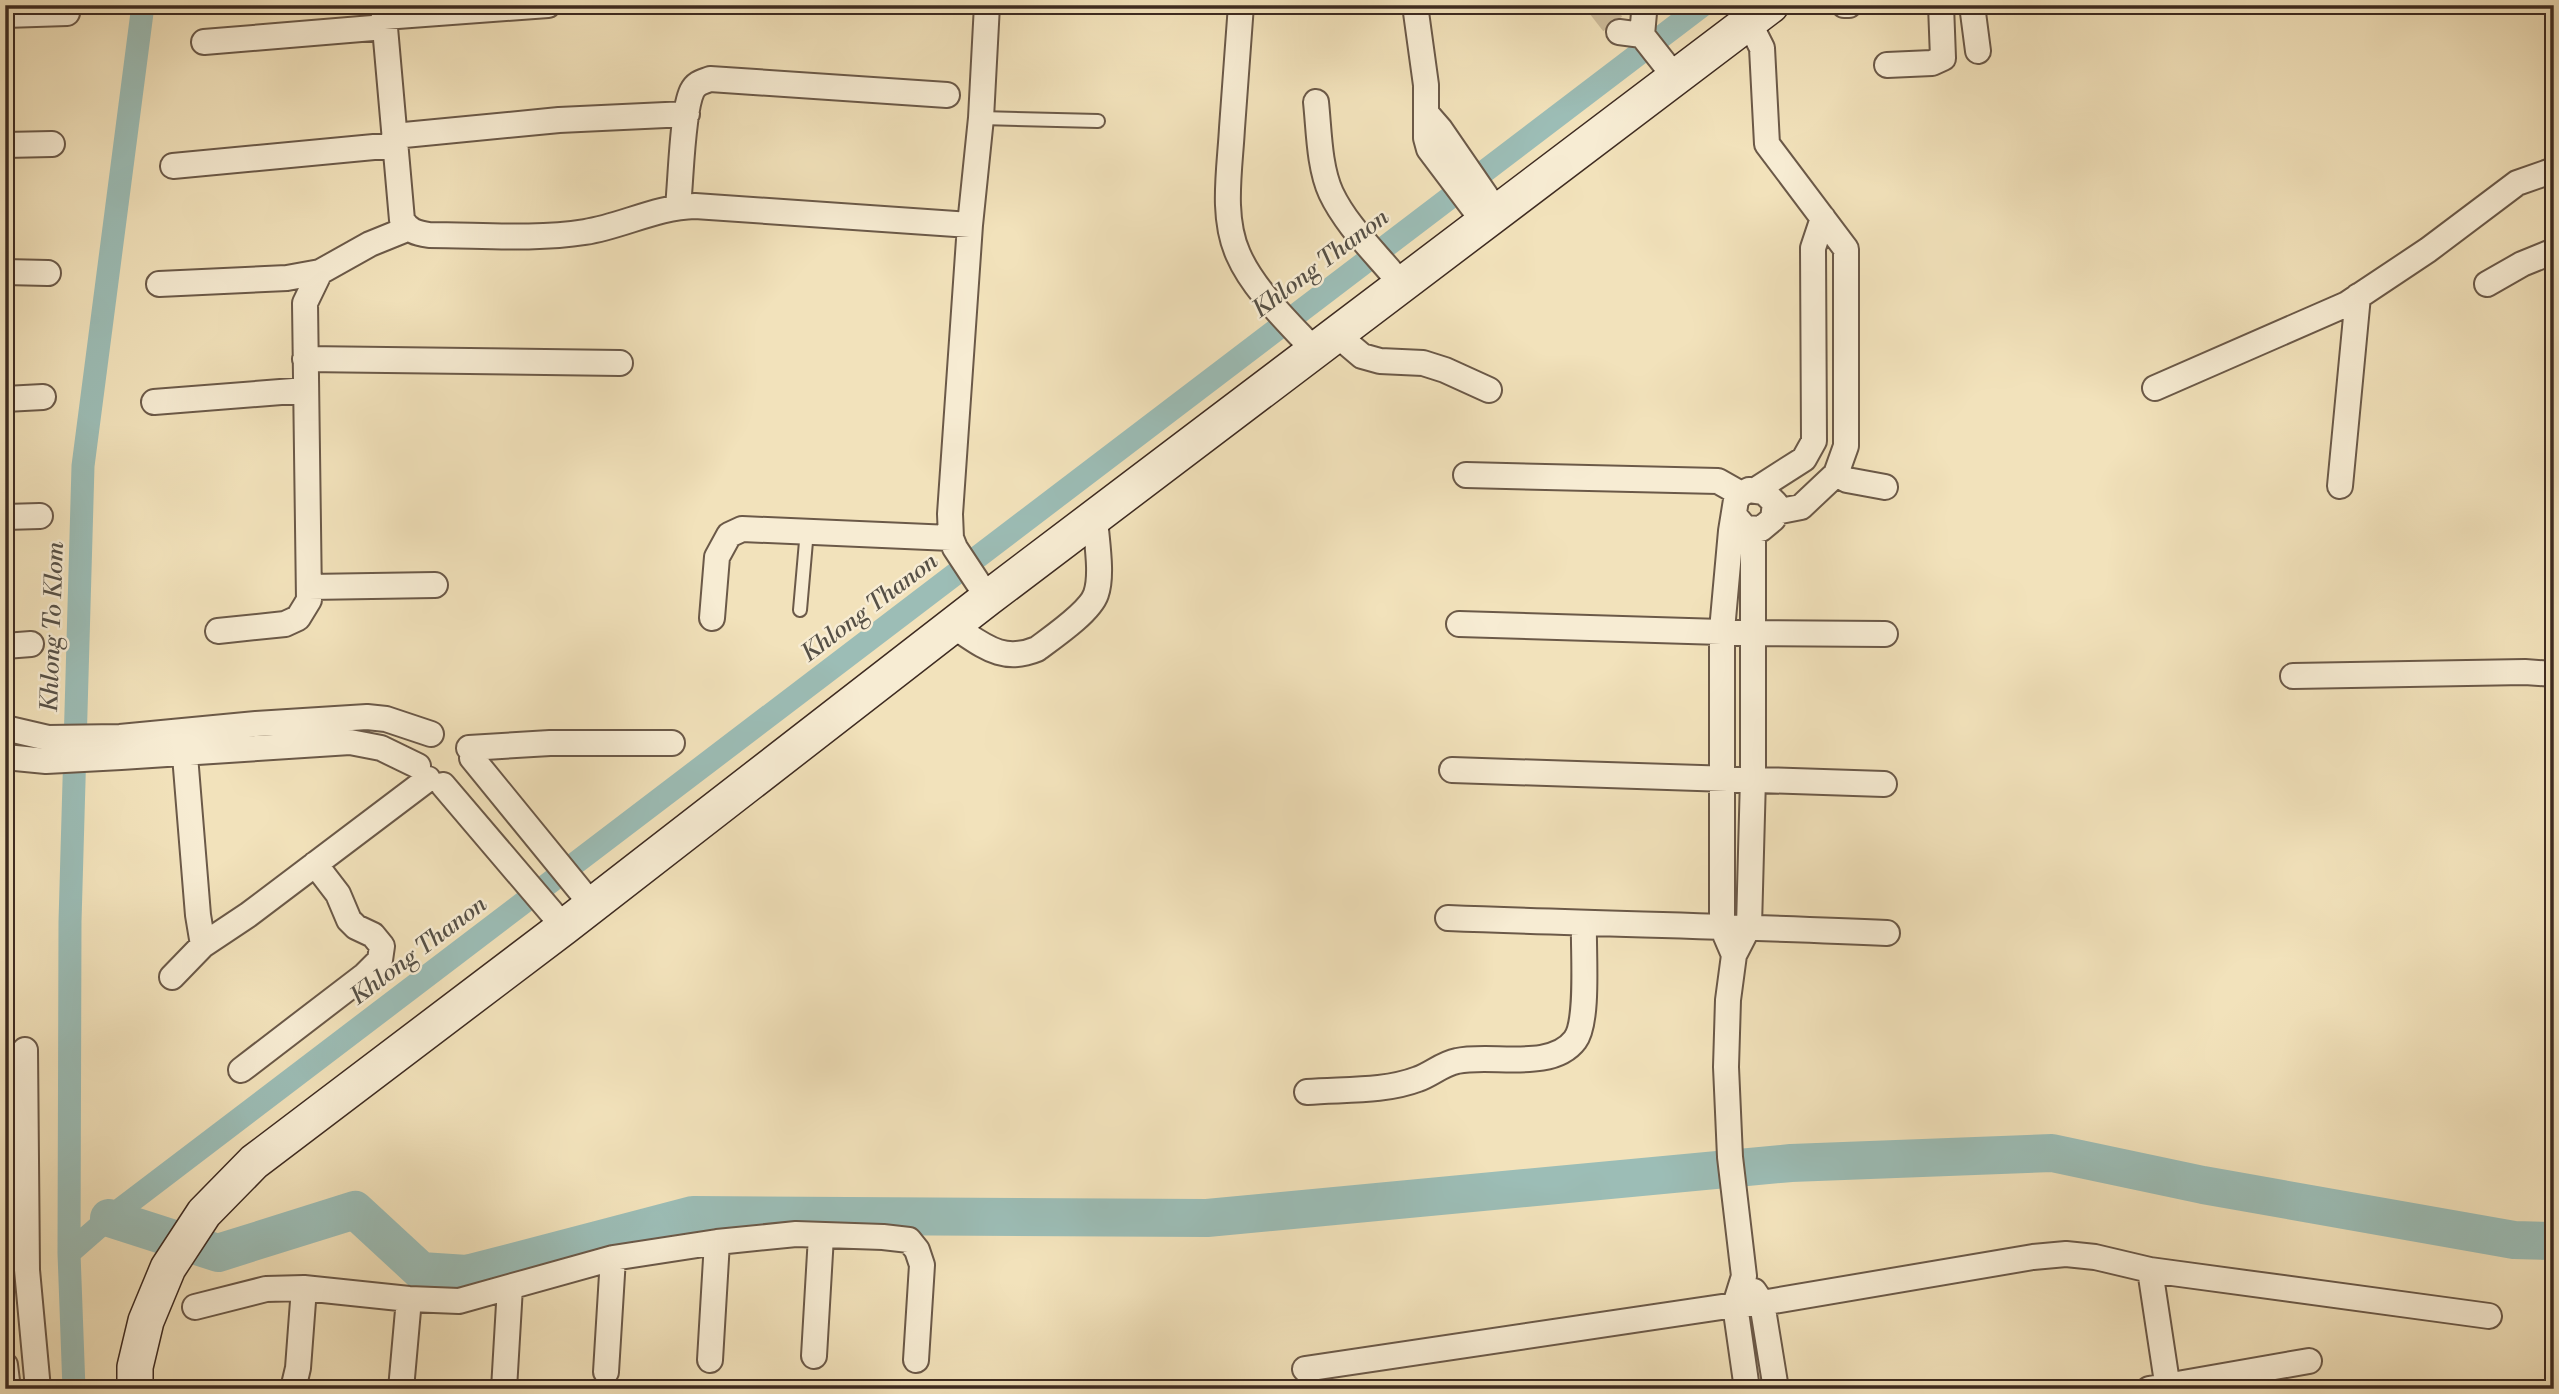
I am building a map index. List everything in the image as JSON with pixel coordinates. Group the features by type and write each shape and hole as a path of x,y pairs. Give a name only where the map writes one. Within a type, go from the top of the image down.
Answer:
{"street":[{"path":"204,42 384,16 548,5"},
{"path":"984,592 953,543 950,514 970,225 981,118 987,5"},
{"path":"1241,5 1228,188 1229,220 1238,254 1271,303 1317,340 1380,361 1423,363 1489,390"},
{"path":"1415,5 1427,114 1440,129 1452,164 1485,210"},
{"path":"1888,65 1932,63 1943,58 1941,5"},
{"path":"1972,5 1978,51"},
{"path":"5,15 67,13"},
{"path":"135,1389 135,1367 146,1321 169,1268 204,1213 254,1162 586,897 953,626 984,592 1095,517 1485,210 1671,72 1760,14 1767,144 1846,249 1846,446 1836,474 1801,507 1775,512 1768,526 1717,481 1466,475"},
{"path":"384,16 402,220 407,229"},
{"path":"1638,30 1671,72"},
{"path":"678,206 691,93 696,86 710,79 947,95"},
{"path":"1316,102 1323,162 1330,191 1344,215 1397,279"},
{"path":"173,166 559,120 687,114"},
{"path":"5,145 52,144"},
{"path":"2155,388 2347,304 2428,250 2517,183 2554,170"},
{"path":"159,284 287,278 320,272 370,244 407,229 429,235 557,235 607,228 678,206 970,225"},
{"path":"1734,955 1722,927 1722,631 1731,531 1746,507 1804,460 1814,441 1813,248 1824,218"},
{"path":"2487,284 2522,264 2554,251"},
{"path":"5,272 48,273"},
{"path":"218,631 285,624 298,618 309,600 305,303 320,272"},
{"path":"2340,486 2358,296"},
{"path":"305,359 620,363"},
{"path":"154,402 306,390"},
{"path":"5,399 43,397"},
{"path":"1836,474 1847,480 1885,487"},
{"path":"1746,507 1754,633 1749,926 1734,955 1728,1000 1726,1067 1730,1157 1744,1276 1735,1305 1747,1389"},
{"path":"5,517 40,516"},
{"path":"953,626 999,655 1028,653 1047,641 1090,604 1096,594 1098,582 1095,517"},
{"path":"712,618 717,557 729,535 742,528 807,530 953,543"},
{"path":"309,587 435,585"},
{"path":"1459,624 1885,634"},
{"path":"5,646 31,644"},
{"path":"2292,676 2525,671 2554,674"},
{"path":"5,757 47,750 184,742 367,717 386,719 431,734 449,732 464,740 470,753 586,897"},
{"path":"5,728 47,750"},
{"path":"430,777 419,748 431,734"},
{"path":"184,742 350,741 381,748 430,777 495,845 558,920"},
{"path":"184,742 198,915 203,945"},
{"path":"470,753 550,743 672,743"},
{"path":"172,977 203,945 248,915 430,777 458,781 464,776 470,753"},
{"path":"1452,770 1884,784"},
{"path":"495,845 525,821"},
{"path":"241,1070 366,975 380,960 382,946 373,935 356,927 349,920 338,894 315,864"},
{"path":"1448,918 1584,924 1749,926 1887,933"},
{"path":"1307,1092 1394,1086 1420,1079 1446,1064 1460,1060 1546,1058 1566,1049 1576,1039 1583,1018 1584,924"},
{"path":"25,1050 27,1270 38,1389"},
{"path":"195,1307 267,1289 304,1288 409,1299 459,1301 613,1258 717,1242 796,1234 883,1237 909,1240 917,1250 922,1265 916,1360"},
{"path":"814,1356 821,1236"},
{"path":"710,1360 717,1242"},
{"path":"1305,1369 1762,1303 2066,1254 2095,1257 2150,1270 2489,1317"},
{"path":"606,1372 613,1258"},
{"path":"2150,1270 2162,1388 2309,1361"},
{"path":"1744,1276 1762,1303 1776,1389"},
{"path":"504,1389 510,1287"},
{"path":"293,1389 298,1368 304,1288"},
{"path":"401,1389 409,1299"},
{"path":"5,1364 8,1389"}],"lane":[{"path":"981,118 1098,121"},
{"path":"800,610 807,530"}],"waterway":[{"name":"Khlong To Klom","path":"74,1389 69,1253 70,922 83,466 143,5"},
{"name":"Khlong Thanon","path":"69,1253 109,1218 1703,5"},
{"path":"109,1218 218,1253 355,1210 421,1271 467,1274 693,1215 1207,1218 1791,1163 2052,1153 2203,1185 2514,1240 2554,1241"}],"tunnel":[{"path":"1598,5 1619,32"}]}
